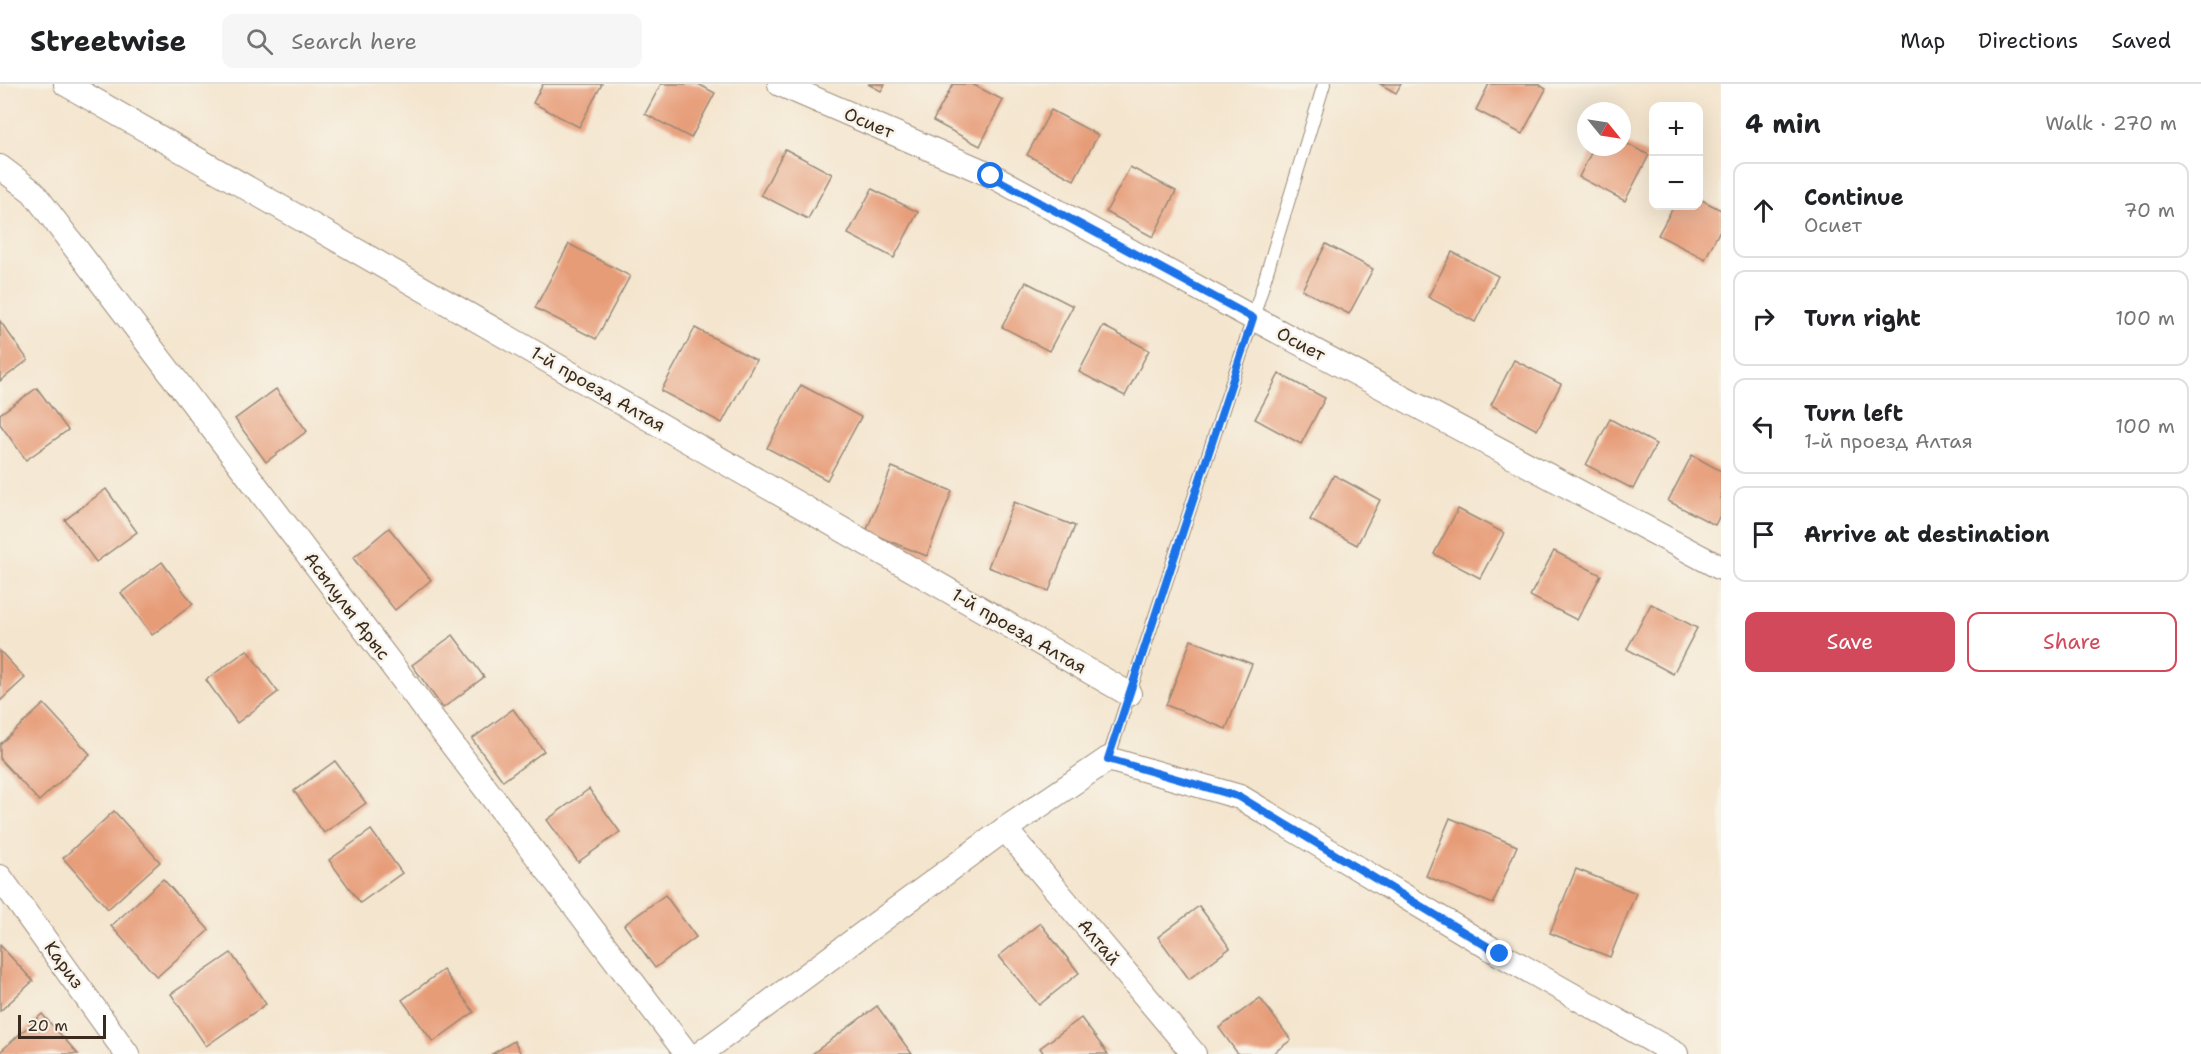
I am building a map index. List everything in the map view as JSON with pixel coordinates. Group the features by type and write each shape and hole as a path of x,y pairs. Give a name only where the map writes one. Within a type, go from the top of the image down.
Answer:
{"street":[{"name":"1-й проезд Алтая","path":"66,84 1129,694"},
{"name":"Осиет","path":"780,84 991,176 1721,568"},
{"name":"Асылулы Арыс","path":"0,166 33,192 687,1054"},
{"path":"700,1054 1005,829 1108,759 1240,797 1500,954 1676,1054"},
{"name":"Алтай","path":"1005,829 1194,1054"},
{"name":"Кариз","path":"0,877 127,1054"}],"lane":[{"path":"1108,759 1253,318 1324,84"}],"building":[{"path":"543,84 602,84 579,127 533,103"},
{"path":"661,84 698,84 715,93 691,138 645,114"},
{"path":"868,84 885,84 881,91"},
{"path":"953,84 972,84 1003,100 980,146 933,121"},
{"path":"1380,84 1401,84 1396,93"},
{"path":"1489,84 1538,84 1546,89 1522,134 1476,110"},
{"path":"1051,110 1098,135 1074,180 1027,155"},
{"path":"1631,146 1649,155 1625,201 1579,177 1590,156 1631,156"},
{"path":"785,149 832,174 808,219 761,195"},
{"path":"1130,167 1176,191 1153,237 1106,212"},
{"path":"872,189 918,212 894,258 848,234"},
{"path":"1703,201 1721,210 1721,228 1705,259 1658,235 1672,210 1703,210"},
{"path":"569,244 630,276 596,339 535,308"},
{"path":"1326,244 1373,269 1349,314 1302,290"},
{"path":"1452,252 1498,276 1475,322 1428,297"},
{"path":"1026,282 1073,306 1049,351 1002,327"},
{"path":"0,321 28,360 0,381"},
{"path":"1103,326 1149,350 1125,396 1079,372"},
{"path":"695,328 756,360 722,423 661,391"},
{"path":"1514,360 1561,384 1537,430 1491,405"},
{"path":"1279,374 1325,398 1301,444 1255,419"},
{"path":"801,385 861,417 827,480 767,448"},
{"path":"37,388 68,430 26,460 0,424 0,414"},
{"path":"276,389 307,431 266,462 235,419"},
{"path":"1610,419 1656,444 1633,489 1586,465"},
{"path":"1692,455 1721,471 1721,513 1715,525 1668,501"},
{"path":"892,467 952,491 927,556 866,532"},
{"path":"1334,475 1380,500 1357,545 1310,520"},
{"path":"106,489 137,532 96,562 65,520"},
{"path":"1014,502 1075,526 1049,591 988,567"},
{"path":"1458,509 1504,533 1480,578 1434,554"},
{"path":"389,528 431,580 395,610 353,558"},
{"path":"1554,551 1601,575 1577,620 1530,596"},
{"path":"162,562 193,604 152,635 121,593"},
{"path":"1651,604 1697,628 1673,674 1627,649"},
{"path":"453,635 484,677 443,708 412,665"},
{"path":"1191,640 1252,664 1226,729 1166,705"},
{"path":"247,650 278,692 237,723 206,680"},
{"path":"0,651 25,678 0,701"},
{"path":"44,704 90,754 39,801 0,759 0,744"},
{"path":"513,709 544,751 503,781 472,739"},
{"path":"335,761 366,803 324,833 294,791"},
{"path":"589,789 620,832 578,862 547,820"},
{"path":"114,811 160,862 108,909 63,858"},
{"path":"1450,818 1517,846 1493,904 1426,876"},
{"path":"371,830 402,873 360,903 329,860"},
{"path":"1576,869 1636,893 1610,957 1550,933"},
{"path":"163,879 209,930 157,977 111,926"},
{"path":"665,895 696,937 655,968 624,925"},
{"path":"1199,906 1230,948 1189,979 1158,937"},
{"path":"1040,923 1079,973 1039,1005 999,956"},
{"path":"0,945 33,981 0,1011"},
{"path":"231,953 266,1004 206,1046 171,994"},
{"path":"443,970 474,1012 433,1042 402,1000"},
{"path":"1260,998 1291,1040 1272,1054 1238,1054 1219,1028"},
{"path":"877,1006 912,1054 812,1054"},
{"path":"42,1014 78,1054 0,1054 0,1052"},
{"path":"1081,1018 1108,1054 1044,1054 1040,1048"},
{"path":"514,1041 521,1054 492,1054"}],"route":[{"path":"991,176 1253,318 1108,759 1240,797 1500,954"}]}
